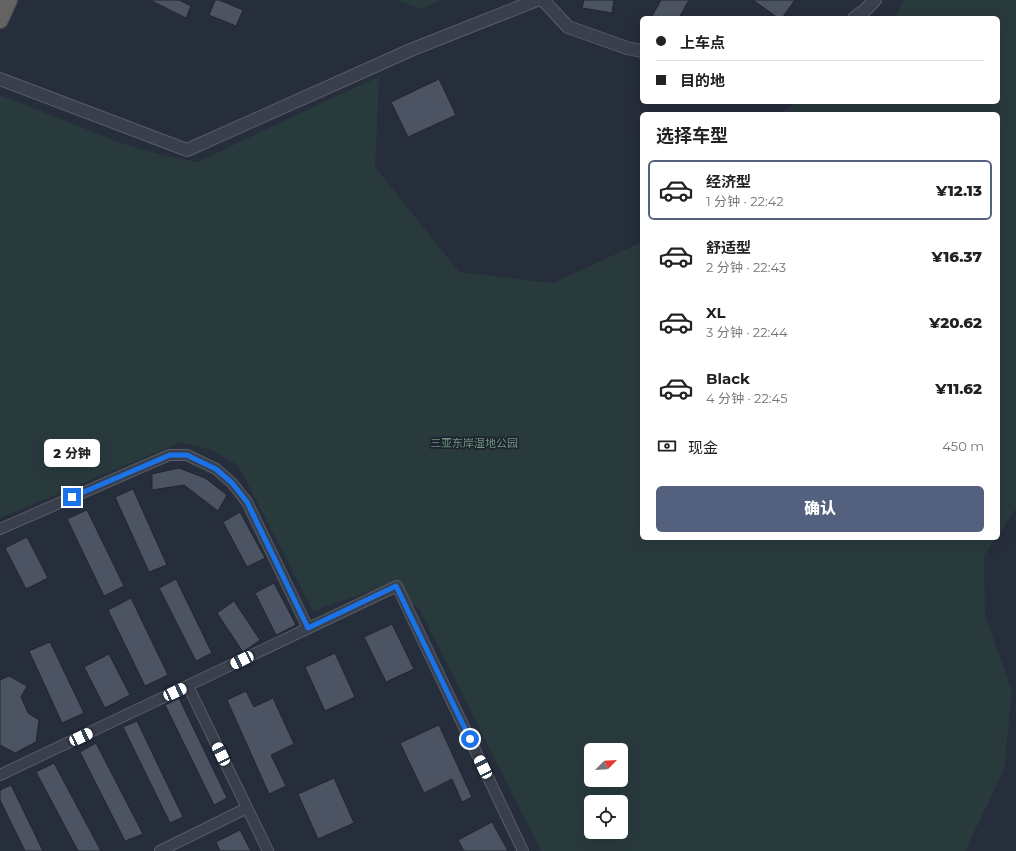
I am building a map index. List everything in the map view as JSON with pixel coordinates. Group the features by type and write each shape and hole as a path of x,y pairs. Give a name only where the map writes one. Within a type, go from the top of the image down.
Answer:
{"highway":[{"path":"0,20 9,0"}],"street":[{"path":"0,79 187,150 413,49 537,0"},
{"path":"543,0 568,27 626,48 640,51"},
{"path":"857,16 875,0"},
{"path":"0,529 170,455 187,455 216,469 232,483 247,502 308,628"},
{"path":"0,775 396,586 523,851"},
{"path":"188,686 268,851"},
{"path":"160,851 247,808"}],"green space":[{"path":"395,0 442,0 422,9"},
{"path":"903,0 1016,0 1016,509 1000,532 1000,112 784,112 794,104 1000,104 1000,16 896,16"},
{"name":"三亚东岸湿地公园","path":"379,77 375,167 459,272 553,283 640,243 640,540 995,540 984,556 985,615 1012,691 1004,770 965,851 541,851 420,610 385,586 313,611 238,465 209,449 181,442 0,518 0,95 121,143 158,154 198,162"}],"building":[{"path":"150,0 179,0 191,6 186,18"},
{"path":"215,0 219,0 243,10 236,26 209,15"},
{"path":"584,0 614,0 612,13 582,8"},
{"path":"661,0 689,0 680,16 652,16"},
{"path":"753,0 795,0 783,16 775,16"},
{"path":"439,79 456,115 408,137 391,102"},
{"path":"179,468 205,478 227,495 218,511 184,485 152,490 152,474"},
{"path":"133,489 167,565 149,572 115,497"},
{"path":"87,510 124,586 104,596 67,519"},
{"path":"240,512 265,558 247,567 223,522"},
{"path":"27,537 48,578 26,589 5,548"},
{"path":"176,579 212,653 196,661 159,588"},
{"path":"274,583 296,625 276,635 255,593"},
{"path":"131,598 168,675 145,686 108,610"},
{"path":"234,601 260,640 243,652 217,613"},
{"path":"392,624 414,669 386,682 364,637"},
{"path":"50,642 84,713 62,723 29,651"},
{"path":"335,653 355,697 325,711 305,667"},
{"path":"109,654 130,695 105,708 84,667"},
{"path":"9,676 27,686 21,697 28,713 39,720 36,742 15,753 0,745 0,680"},
{"path":"246,691 254,707 273,698 294,744 271,755 286,786 269,794 227,700"},
{"path":"179,698 227,798 214,805 165,705"},
{"path":"137,721 183,817 170,823 123,727"},
{"path":"439,725 472,797 462,802 452,779 424,793 400,743"},
{"path":"96,743 143,834 125,841 80,752"},
{"path":"54,763 101,851 78,851 36,772"},
{"path":"334,778 354,823 318,839 298,794"},
{"path":"11,785 43,851 25,851 0,800 0,790"},
{"path":"492,822 508,851 464,851 458,840"},
{"path":"240,830 251,851 220,851 216,842"}],"route":[{"path":"72,497 170,455 187,455 216,469 232,483 247,502 308,628 396,586 470,739"}]}
